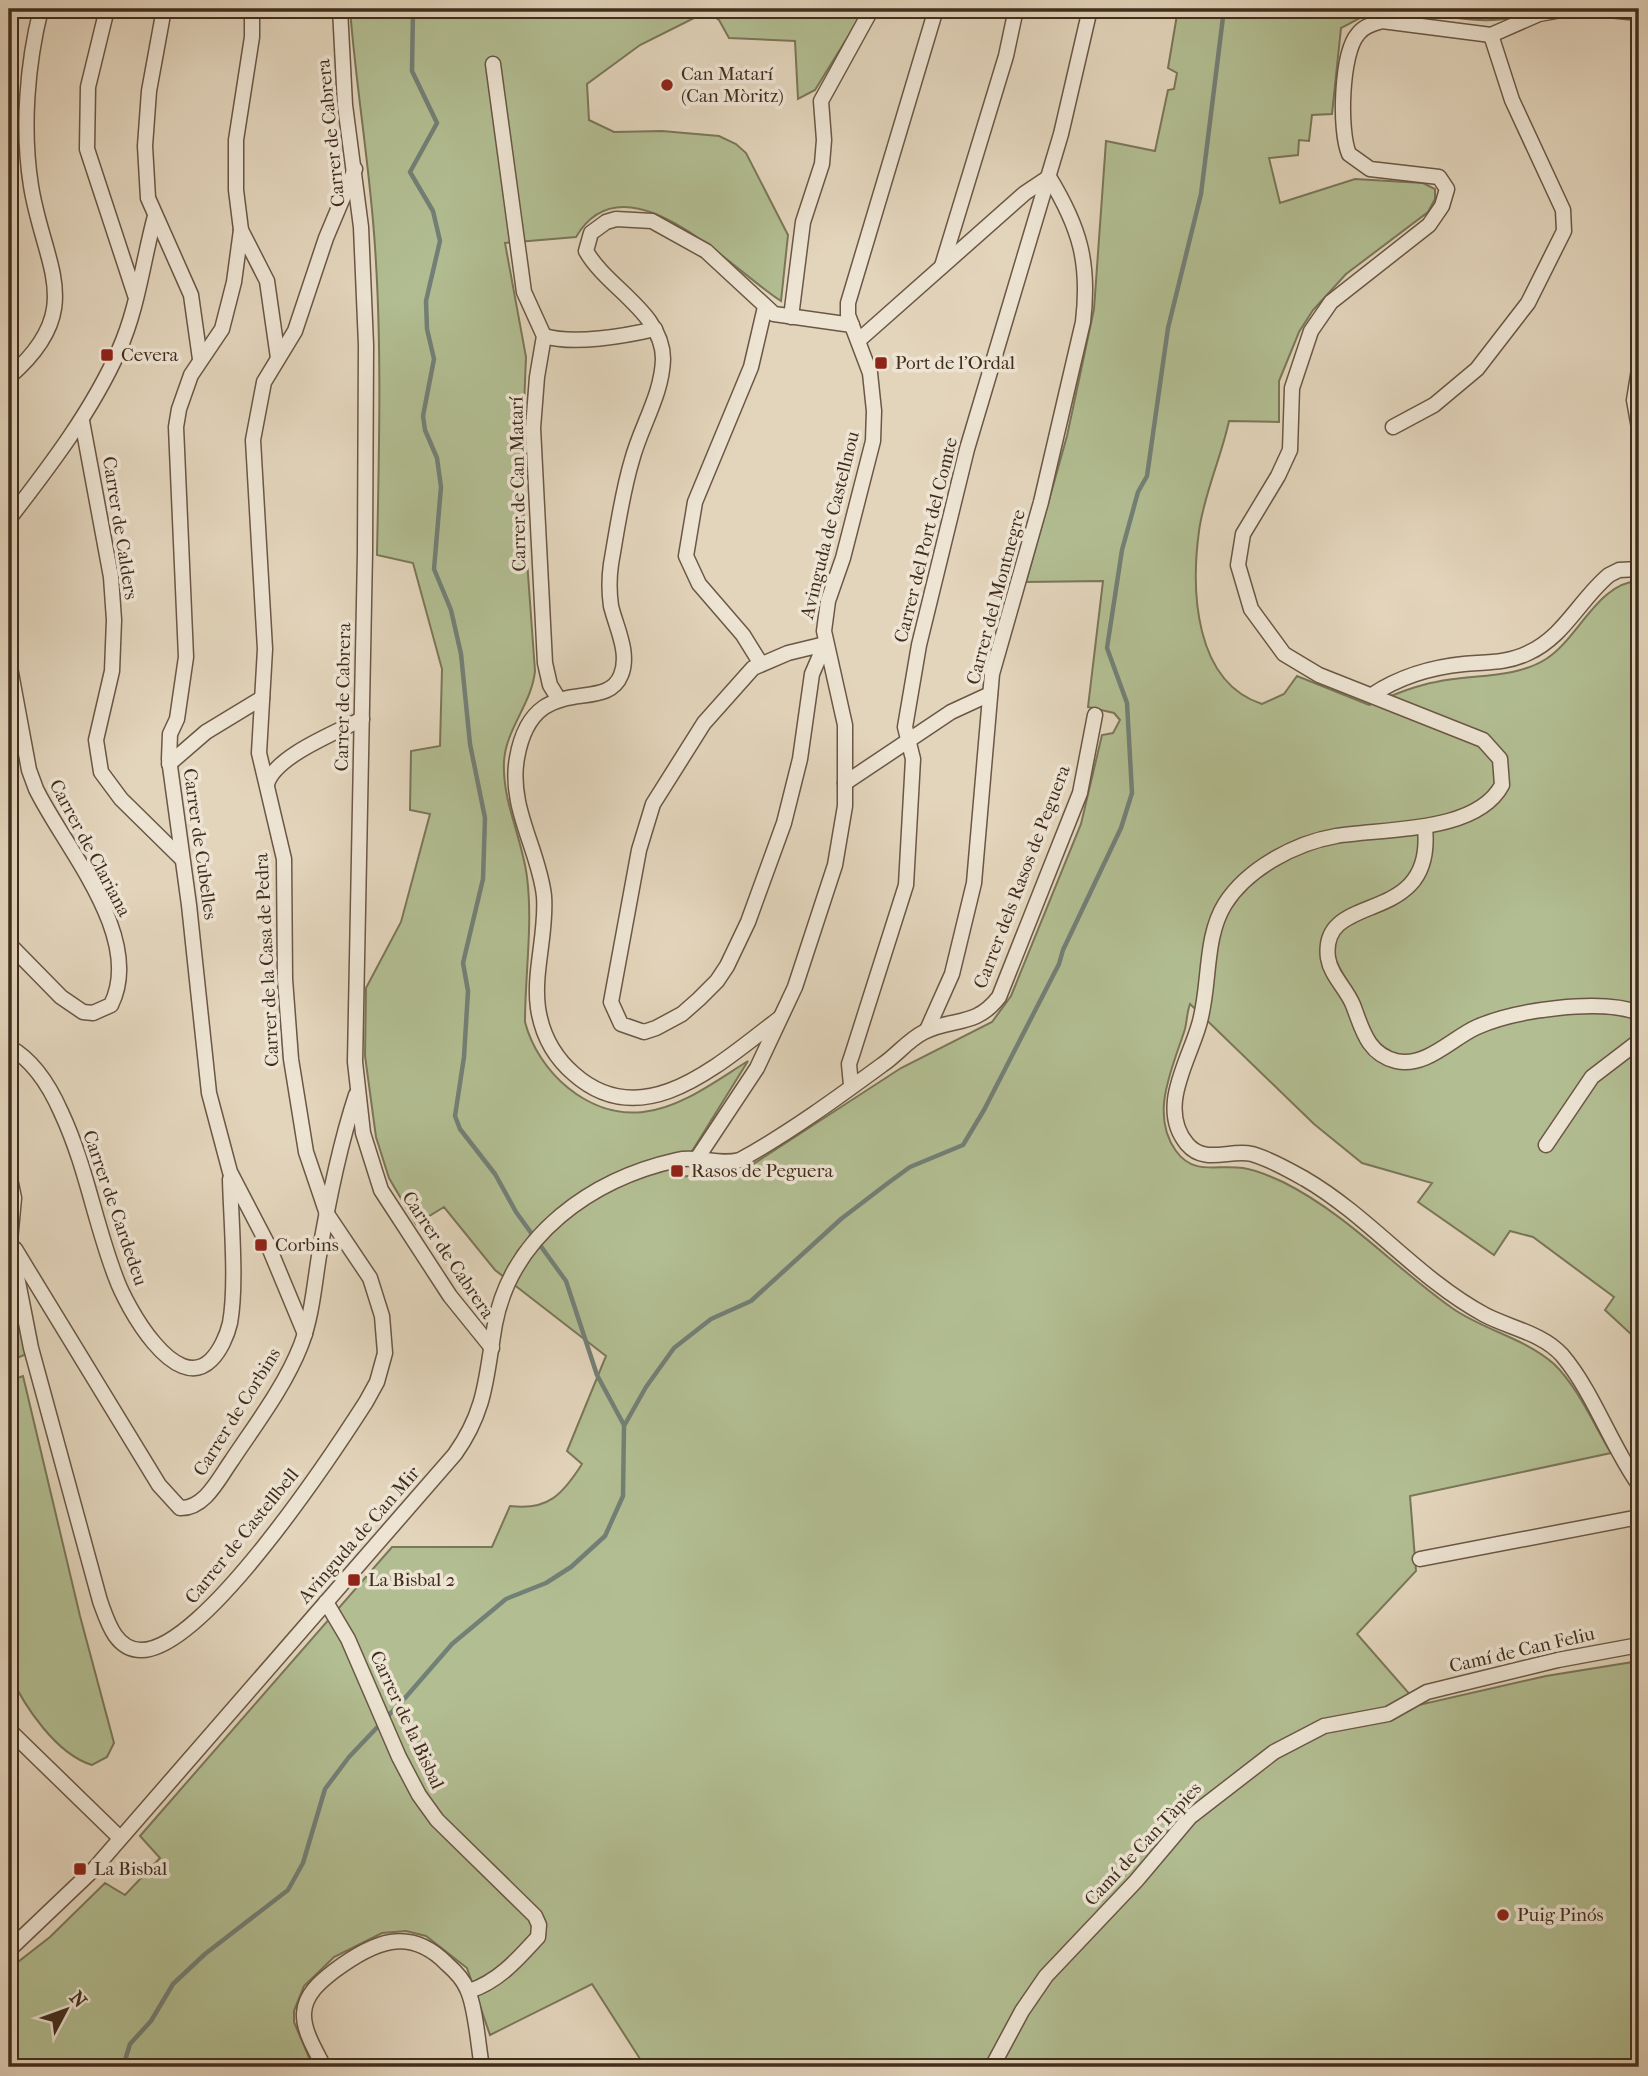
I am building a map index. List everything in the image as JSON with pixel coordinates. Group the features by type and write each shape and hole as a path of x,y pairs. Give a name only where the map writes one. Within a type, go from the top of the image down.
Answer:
{"street":[{"path":"9,377 38,346 57,297 54,274 34,201 29,168 29,83 41,9"},
{"path":"107,9 88,87 87,149 135,297"},
{"path":"164,9 149,91 145,146 148,198 191,295 200,359"},
{"path":"252,9 252,37 235,165 241,230 267,281 278,358"},
{"name":"Carrer de Cabrera","path":"340,9 345,105 355,169 366,345 362,719 353,1026 358,1091 363,1133 381,1190 450,1296 492,1348"},
{"name":"Avinguda de Castellnou","path":"698,1157 757,1068 794,987 835,865 845,783 845,725 825,644 828,601 843,558 873,441 874,411 870,373 852,325 848,303 936,9"},
{"path":"942,267 1006,56 1016,9"},
{"name":"Carrer del Port del Comte","path":"851,1085 849,1064 905,892 913,760 908,743 907,709 931,591 967,449 1049,177 1090,9"},
{"path":"1567,9 1539,14 1491,35 1382,21 1368,26 1354,40 1346,75 1343,118 1349,154 1370,169 1439,177 1444,182 1446,196 1429,225 1331,302 1311,331 1292,388 1290,450 1240,543 1238,565 1251,609 1270,639 1284,654 1319,675 1483,740 1500,759 1502,785 1493,798 1480,807 1425,828 1329,837 1264,863 1239,886 1218,919 1204,1009 1176,1091 1174,1110 1178,1128 1187,1144 1204,1156 1252,1154 1302,1177 1352,1210 1465,1304 1551,1345 1577,1376 1639,1485"},
{"path":"1599,9 1639,13"},
{"path":"791,317 803,222 822,164 824,140 821,101 870,12"},
{"path":"1393,427 1434,405 1477,369 1528,303 1564,231 1563,210 1512,100 1491,35"},
{"path":"493,64 524,292 544,336 557,340 627,335 655,329"},
{"path":"267,784 259,753 265,649 253,440 264,382 295,331 326,238 355,169"},
{"path":"859,340 1025,193 1049,177"},
{"name":"Carrer del Montnegre","path":"927,1030 953,974 974,883 992,674 1041,502 1083,322 1087,292 1084,254 1071,216 1049,177"},
{"path":"9,519 82,421 119,351 155,216"},
{"path":"780,1018 694,1080 660,1095 641,1099 597,1090 579,1078 552,1051 542,1030 537,1006 544,898 539,869 519,810 515,778 517,758 531,720 547,704 558,698 599,693 611,688 622,674 623,653 611,604 611,565 631,461 660,384 663,358 655,329 634,303 601,274 586,251 591,233 606,222 626,218 653,221 681,234 727,268 774,314 852,325"},
{"name":"Carrer de Cubelles","path":"241,230 239,258 222,329 200,359 184,391 176,427 186,657 177,719 170,734 169,764 209,1093 218,1138 230,1172 268,1245 304,1334"},
{"path":"761,664 743,635 699,584 686,556 695,502 751,367 765,307"},
{"name":"Carrer de Can Matarí","path":"544,336 533,428 544,652 550,685 558,698"},
{"path":"1639,369 1634,400 1639,428"},
{"name":"Carrer de Calders","path":"82,421 111,577 114,620 112,671 96,740 101,772 121,799 182,859"},
{"path":"1373,695 1400,680 1434,669 1505,660 1529,653 1555,635 1609,575 1619,569 1639,569"},
{"path":"825,644 812,674 802,747 785,822 735,951 718,981 682,1014 643,1032 631,1030 621,1024 611,1002 646,822 653,804 704,723 753,668 808,647 825,644"},
{"name":"Carrer de Clariana","path":"9,662 11,695 36,789 101,902 112,929 119,983 111,1005 93,1013 74,1007 9,944"},
{"path":"845,783 951,712 990,694"},
{"path":"169,764 206,732 262,698"},
{"name":"Carrer dels Rasos de Peguera","path":"698,1157 721,1163 740,1160 883,1065 927,1030 969,1021 982,1014 999,997 1080,793 1096,715"},
{"path":"267,784 276,769 300,752 362,719"},
{"name":"Carrer de la Casa de Pedra","path":"267,784 286,878 285,979 291,1059 306,1152 327,1214"},
{"path":"1425,828 1426,855 1416,879 1389,901 1347,916 1333,931 1330,940 1328,957 1334,974 1350,998 1362,1033 1375,1050 1393,1060 1411,1062 1431,1055 1476,1027 1507,1017 1597,1004 1622,1007 1639,1013"},
{"path":"1546,1145 1592,1077 1639,1041"},
{"name":"Carrer de Cardedeu","path":"9,1047 26,1059 42,1077 61,1112 124,1296 150,1338 177,1364 187,1368 196,1369 213,1357 230,1323 230,1172"},
{"name":"Carrer de Corbins","path":"10,1242 159,1485 180,1508 195,1506 211,1490 283,1382 304,1334 314,1299 343,1133 358,1091"},
{"name":"Avinguda de Can Mir","path":"9,1950 58,1906 120,1839 466,1438 487,1389 492,1348 505,1286 531,1244 559,1216 596,1191 678,1159 698,1157"},
{"name":"Carrer de Castellbell","path":"9,1174 14,1198 10,1242 31,1348 100,1601 116,1638 140,1650 177,1638 225,1592 309,1487 377,1382 385,1353 377,1300 370,1278 327,1214"},
{"path":"1420,1559 1639,1517"},
{"name":"Carrer de la Bisbal","path":"326,1602 348,1639 419,1795 437,1820 527,1906 539,1925 538,1937 509,1967 483,1986 469,1990"},
{"name":"Camí de Can Feliu","path":"1414,1697 1490,1675 1639,1645"},
{"name":"Camí de Can Tàpies","path":"992,2067 1021,2011 1046,1976 1136,1881 1200,1807 1274,1752 1307,1733 1324,1726 1388,1714 1414,1697"},
{"path":"9,1733 120,1839"},
{"path":"324,2067 306,2027 303,2014 306,2003 325,1978 369,1948 391,1941 419,1942 442,1959 469,1990 482,2067"}],"green space":[{"path":"350,9 865,9 815,90 798,99 795,41 729,38 719,20 706,12 640,45 587,84 589,120 614,132 662,131 719,136 736,144 746,153 788,235 781,301 708,245 679,226 650,212 622,207 597,214 576,237 505,243 526,357 521,478 535,671 529,694 509,738 504,761 506,791 524,862 529,895 525,1022 541,1058 568,1088 603,1108 623,1112 643,1112 671,1105 698,1092 748,1061 676,1177 741,1172 901,1068 992,1022 1011,996 1081,824 1102,735 1113,733 1120,720 1114,713 1088,707 1103,581 1026,582 1067,436 1094,309 1106,141 1155,151 1168,90 1174,89 1177,73 1168,68 1178,9 1525,9 1514,16 1499,20 1380,10 1341,28 1332,114 1312,115 1309,141 1299,140 1298,155 1269,158 1280,203 1355,179 1423,183 1435,189 1435,199 1428,212 1346,274 1313,310 1299,332 1279,381 1279,422 1229,421 1199,531 1197,606 1210,655 1222,676 1239,693 1262,704 1284,694 1297,676 1369,705 1427,684 1507,673 1534,665 1558,650 1589,613 1612,591 1639,581 1639,1331 1633,1336 1605,1310 1614,1297 1533,1237 1510,1231 1494,1255 1418,1202 1432,1183 1362,1163 1314,1124 1190,1004 1166,1090 1164,1122 1176,1151 1190,1164 1248,1169 1283,1182 1328,1209 1464,1316 1543,1355 1571,1384 1611,1453 1410,1496 1416,1571 1357,1634 1419,1705 1546,1676 1639,1661 1639,2067 637,2067 642,2062 592,1984 490,2035 467,1968 426,1936 406,1931 382,1933 334,1957 304,1986 294,2011 294,2022 313,2067 9,2067 9,1969 50,1937 105,1883 125,1895 160,1858 140,1836 392,1547 492,1547 510,1506 535,1506 561,1492 582,1464 567,1451 606,1356 495,1270 444,1207 416,1224 389,1178 376,1137 365,1056 366,988 401,922 430,814 410,810 411,751 440,746 442,669 413,563 377,555 379,324 370,187"},
{"path":"9,1287 27,1354 9,1361"},
{"path":"23,1376 80,1616 114,1743 107,1757 92,1765 66,1751 54,1740 32,1714 9,1673 9,1381"}],"waterway":[{"path":"413,9 412,71 437,123 410,172 433,211 440,241 426,301 427,329 434,359 423,416 425,430 437,458 441,487 434,569 451,610 461,654 470,744 485,818 483,879 463,963 468,991 464,1057 455,1116 460,1129 495,1174 516,1212 566,1281 597,1375 624,1425"},
{"path":"123,2067 130,2044 151,2021 173,1984 205,1954 288,1890 303,1863 325,1789 349,1757 452,1644 506,1599 546,1583 571,1567 605,1536 623,1496 624,1426 646,1387 674,1348 711,1319 751,1301 841,1219 910,1167 963,1145 984,1110 1059,964 1063,950 1121,828 1132,793 1127,703 1107,648 1122,550 1138,492 1147,476 1168,328 1201,194 1224,9"}],"place":[{"name":"Can Matarí (Can Mòritz)","path":"667,85"},
{"name":"Cevera","path":"107,355"},
{"name":"Port de l'Ordal","path":"881,363"},
{"name":"Rasos de Peguera","path":"677,1171"},
{"name":"Corbins","path":"261,1245"},
{"name":"La Bisbal 2","path":"354,1580"},
{"name":"La Bisbal","path":"80,1869"},
{"name":"Puig Pinós","path":"1503,1915"}]}
